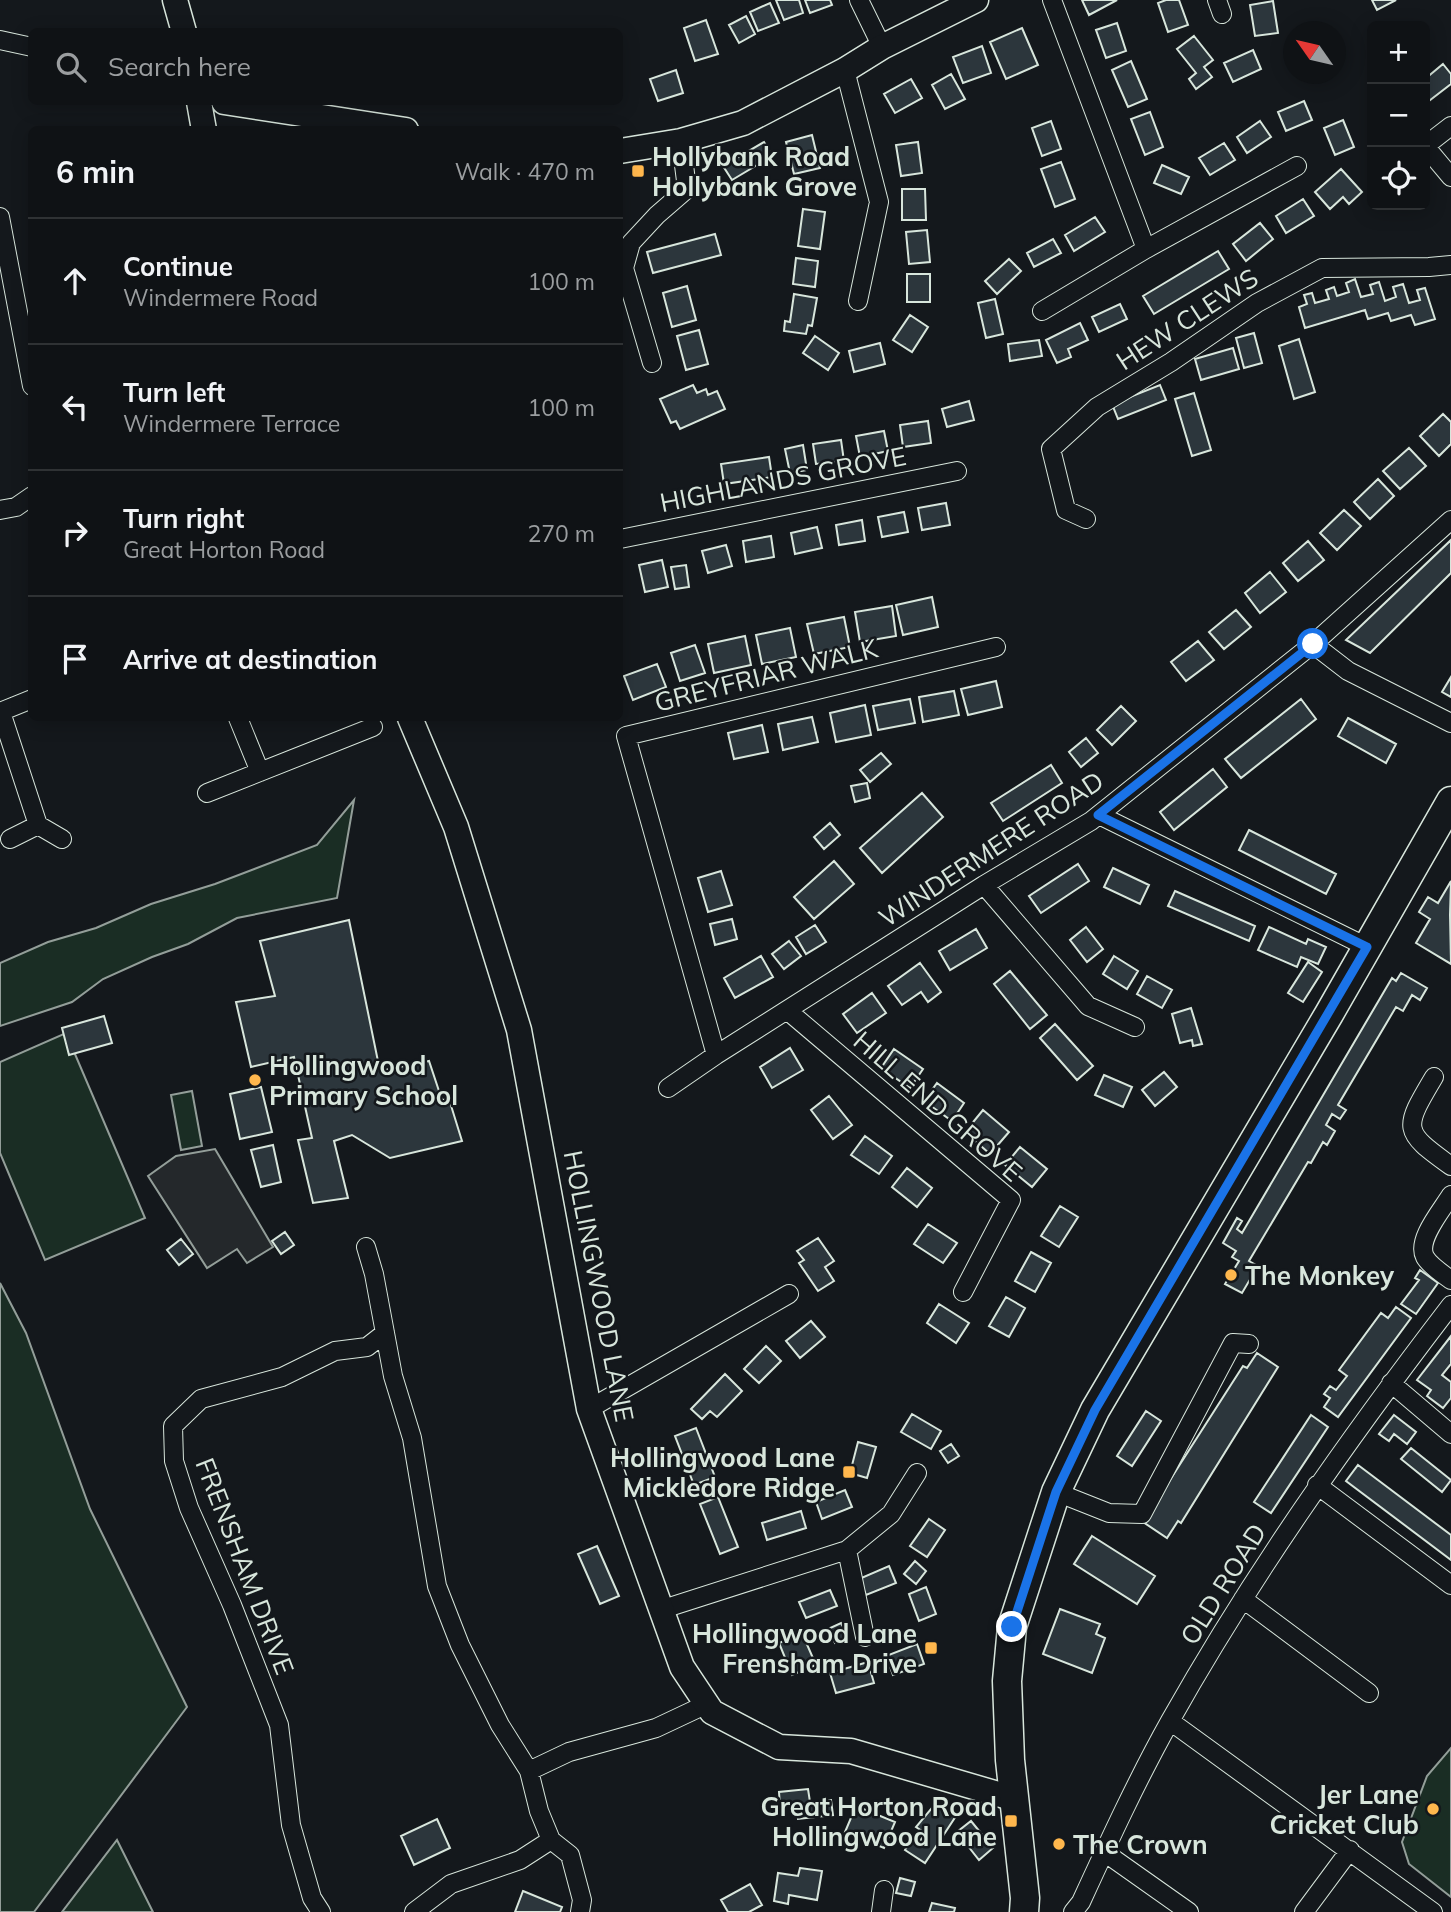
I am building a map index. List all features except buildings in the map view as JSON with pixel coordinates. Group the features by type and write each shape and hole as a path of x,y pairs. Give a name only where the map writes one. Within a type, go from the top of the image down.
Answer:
{"main road":[{"path":"1024,1912 1025,1898 1010,1760 1007,1681 1012,1627 1056,1492 1095,1410 1451,801"}],"street":[{"path":"175,0 183,28"},
{"path":"859,0 882,47"},
{"path":"623,151 681,141 743,123 882,47 976,0"},
{"path":"1052,0 1146,250"},
{"path":"0,40 28,46"},
{"path":"845,69 879,202 858,301"},
{"path":"200,105 203,126"},
{"path":"244,105 380,126"},
{"path":"1451,126 1425,146 1451,177"},
{"path":"652,363 624,268 631,243 657,215 687,189 681,141"},
{"path":"1042,312 1146,250 1297,166"},
{"path":"0,217 4,259 28,368"},
{"name":"HEW CLEWS","path":"1087,519 1066,510 1051,449 1097,407 1171,362 1257,303 1322,268 1451,265"},
{"name":"HIGHLANDS GROVE","path":"623,538 957,471"},
{"path":"0,510 16,507 28,499"},
{"name":"WINDERMERE ROAD","path":"668,1088 716,1055 1098,815 1313,644 1451,520"},
{"path":"1313,644 1348,671 1451,723"},
{"name":"GREYFRIAR WALK","path":"716,1055 626,736 996,647"},
{"path":"28,701 0,712 38,825 62,839"},
{"path":"239,721 260,772"},
{"name":"HOLLINGWOOD LANE","path":"411,721 456,827 519,1030 589,1409 682,1667 712,1712 779,1747 851,1751 1015,1799"},
{"path":"207,793 373,727"},
{"path":"1098,815 1367,947"},
{"path":"10,839 38,825"},
{"path":"984,886 1088,1006 1135,1027"},
{"name":"HILL END GROVE","path":"788,1011 1011,1200 963,1292"},
{"path":"1434,1077 1417,1105 1412,1123 1413,1133 1422,1145 1451,1166"},
{"path":"1451,1195 1429,1229 1423,1247 1426,1260 1451,1280"},
{"path":"366,1247 374,1274 393,1376 412,1438 436,1586 460,1644 500,1726 529,1771 539,1811 551,1840 570,1855 582,1899 579,1912"},
{"path":"589,1409 789,1294"},
{"name":"OLD ROAD","path":"1073,1912 1081,1902 1170,1721 1243,1599 1317,1485 1451,1305"},
{"name":"FRENSHAM DRIVE","path":"321,1912 312,1898 291,1825 279,1724 232,1605 189,1508 174,1461 173,1426 201,1399 282,1377 335,1352 367,1347 385,1333"},
{"path":"1056,1492 1109,1513 1142,1514 1233,1343 1249,1344"},
{"path":"1391,1383 1451,1434"},
{"path":"660,1609 847,1550 891,1514 917,1473"},
{"path":"1317,1485 1451,1585"},
{"path":"847,1550 865,1637"},
{"path":"1243,1599 1369,1693"},
{"path":"529,1771 569,1752 656,1728 707,1704"},
{"path":"1170,1721 1433,1912"},
{"path":"414,1912 451,1884 520,1860 551,1840"},
{"path":"1304,1912 1350,1850"},
{"path":"1104,1852 1189,1912"},
{"path":"881,1912 884,1890"}],"green space":[{"path":"354,800 337,898 237,918 188,944 103,979 72,1002 0,1026 0,963 48,942 96,928 151,904 215,884 317,845"},
{"path":"66,1033 145,1218 45,1260 0,1153 0,1062"},
{"path":"192,1091 202,1146 181,1150 171,1095"},
{"path":"0,1283 26,1333 90,1509 187,1707 34,1912 0,1912"},
{"name":"Jer Lane Cricket Club","path":"1451,1748 1451,1897 1409,1864 1402,1842 1427,1776"},
{"path":"117,1840 153,1912 62,1912"}],"shaded area":[{"path":"215,1149 273,1247 247,1263 237,1249 207,1268 148,1176 176,1156"}],"place":[{"name":"Hollybank Road Hollybank Grove","path":"638,171"},
{"name":"Hollingwood Primary School","path":"255,1080"},
{"name":"The Monkey","path":"1231,1275"},
{"name":"Hollingwood Lane Mickledore Ridge","path":"849,1472"},
{"name":"Hollingwood Lane Frensham Drive","path":"931,1648"},
{"name":"Jer Lane Cricket Club","path":"1433,1809"},
{"name":"Great Horton Road Hollingwood Lane","path":"1011,1821"},
{"name":"The Crown","path":"1059,1844"}],"route":[{"path":"1012,1627 1056,1492 1095,1410 1367,947 1098,815 1313,644"}]}
